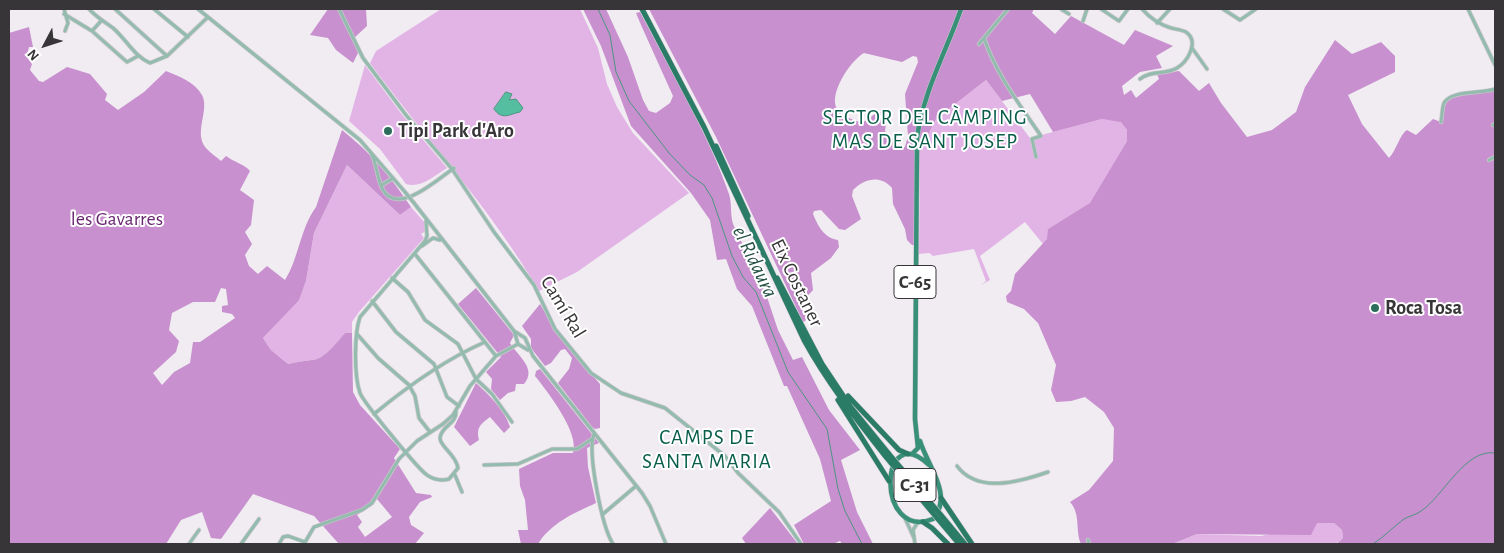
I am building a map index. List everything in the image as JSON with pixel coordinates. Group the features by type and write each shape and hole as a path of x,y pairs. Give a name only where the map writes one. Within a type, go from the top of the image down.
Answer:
{"highway":[{"name":"Eix Costaner","path":"644,9 704,127 788,309 826,374 960,544"},
{"path":"826,374 898,450 910,454"},
{"path":"826,374 829,387 889,481"},
{"name":"C-65","path":"941,498 972,544"},
{"name":"Eix Costaner","path":"939,517 966,544"},
{"path":"920,522 932,528 948,544"}],"main road":[{"name":"C-65","path":"910,454 918,448 916,428 917,142 922,112 932,78 951,39 961,9"},
{"name":"C-65","path":"916,428 929,465 937,480 941,498"},
{"path":"929,465 923,459 910,454 897,458 893,463 889,481 894,499 903,513 920,522 932,519 936,515 941,498"}],"street":[{"path":"64,9 68,23 65,31"},
{"path":"89,9 101,21 113,28 138,56 150,63 167,56 208,17"},
{"path":"115,9 167,56"},
{"path":"154,9 188,37"},
{"path":"198,9 366,146 394,178 514,331 519,338 518,344"},
{"name":"Camí Ral","path":"339,9 363,58 406,115 453,169 494,232 534,286 555,329 591,373 621,393 665,408 725,456 738,473 778,512 801,544"},
{"path":"979,44 1008,9"},
{"path":"1061,9 1069,14"},
{"path":"1082,21 1087,9"},
{"path":"1100,9 1118,21 1128,9"},
{"path":"1140,79 1145,75 1174,70 1186,62 1191,47 1191,39 1186,33 1157,23 1142,9"},
{"path":"1157,23 1170,9"},
{"path":"1223,9 1240,20 1256,9"},
{"path":"1468,9 1495,65"},
{"path":"64,14 92,31 127,62 138,56"},
{"path":"92,31 101,21"},
{"path":"984,38 1010,90 1042,136 1032,139 1036,157"},
{"path":"1191,47 1208,69"},
{"path":"1441,122 1444,104 1449,97 1461,93 1479,94 1495,89"},
{"path":"366,146 376,163 381,185 388,196 402,200 409,198 453,169"},
{"path":"1489,160 1495,157"},
{"path":"381,185 394,178"},
{"path":"425,218 427,236"},
{"path":"436,232 427,236 420,248 360,317 357,333 357,380 359,391 364,401 428,476 443,480 455,475 458,468 457,461 440,440 444,430 454,420 456,411"},
{"path":"420,248 433,238 436,232"},
{"path":"433,238 443,242"},
{"path":"415,254 496,356"},
{"path":"392,278 408,292 425,320 452,339 463,352 476,379 492,394 512,422"},
{"path":"372,301 396,332 421,351 436,368 447,398 459,406"},
{"path":"357,333 378,358 409,385 414,396 419,418 430,432"},
{"path":"519,338 526,339 524,344"},
{"path":"374,414 409,385 463,352 485,342"},
{"path":"279,544 283,537 288,536 304,543 314,527 362,510 372,503 399,459 430,432 443,424 456,411 476,379 496,356 518,344 524,344 636,486 650,506 666,544"},
{"path":"594,434 592,440 593,469 604,526 613,544"},
{"path":"484,465 518,464 552,449 577,449 592,440"},
{"path":"957,466 970,479 991,484 1048,472"},
{"path":"455,475 462,492"},
{"path":"603,514 636,486"},
{"path":"903,513 914,538"},
{"path":"241,544 259,519"},
{"path":"915,544 913,530 920,522"},
{"path":"189,544 199,530"}],"shaded area":[{"path":"441,9 580,9 598,48 607,84 617,107 633,133 689,193 577,272 539,291 500,231 370,63 376,51"},
{"name":"Tipi Park d'Aro","path":"365,65 403,116 447,168 417,185 406,184 380,149 349,121"},
{"path":"986,80 1030,138 1102,119 1121,121 1127,130 1127,141 1090,204 1048,229 1048,239 1043,244 1025,222 980,256 990,280 981,285 986,281 974,249 933,256 929,253 919,254 920,151 936,119"},
{"path":"506,92 512,94 509,100 516,99 523,108 520,112 503,116 494,109"},
{"path":"347,165 400,215 411,207 425,223 426,231 421,234 424,238 359,312 352,322 352,333 345,333 322,357 288,364 271,350 263,338 299,299 306,281 314,233"},
{"path":"1317,523 1334,523 1342,530 1343,538 1335,544 1172,544 1197,534 1261,536"}],"green space":[{"path":"328,9 366,9 367,26 353,39 358,53 353,63 336,50 328,38 310,35"},
{"path":"583,9 606,9 628,57 643,100 649,111 656,113 670,103 673,96 636,13 640,12 688,101 710,147 729,194 733,224 765,291 778,330 793,360 802,357 829,410 860,450 841,460 857,512 873,544 842,544 840,541 833,544 804,544 794,525 831,501 820,459 787,386 784,386 752,306 737,289 726,259 717,260 710,220 691,193 631,126 601,46"},
{"path":"649,9 1034,9 1032,13 1055,34 1071,16 1124,45 1135,30 1173,46 1156,56 1162,68 1140,72 1122,86 1124,95 1131,90 1136,98 1159,79 1157,74 1179,71 1199,91 1209,83 1221,103 1247,137 1272,130 1296,112 1305,87 1335,40 1352,54 1381,42 1395,56 1395,72 1348,95 1362,124 1389,158 1402,135 1407,130 1416,135 1433,119 1441,122 1448,100 1453,96 1495,89 1495,544 1336,544 1343,538 1342,530 1334,523 1317,523 1311,535 1197,534 1172,544 1081,544 1076,512 1070,502 1089,490 1113,461 1114,428 1104,412 1085,397 1071,401 1056,402 1051,390 1056,365 1038,323 1024,309 1007,302 1006,296 1011,291 1015,274 1047,239 1048,229 1090,203 1127,141 1127,130 1121,122 1102,119 1053,132 1030,94 1002,101 986,80 936,119 920,151 918,246 912,245 907,240 905,229 893,204 892,188 883,181 868,181 853,190 852,196 861,219 845,230 839,229 821,210 814,211 813,214 819,227 829,237 838,240 839,247 831,258 811,273 813,290 802,302 813,316 803,322 716,137","holes":["864,53 902,62 913,56 917,57 918,62 905,94 908,136 905,147 899,146 885,131 887,117 883,112 876,113 861,122 841,114 835,103 842,78 853,63"]},
{"name":"les Gavarres","path":"29,27 33,47 29,47 27,55 32,64 30,70 39,81 43,82 67,67 90,74 107,94 105,100 118,110 144,92 166,71 195,86 204,101 201,129 202,142 209,152 221,161 226,156 250,171 240,190 254,200 251,225 245,232 252,244 245,255 249,266 258,274 267,266 285,280 294,262 306,225 316,207 342,130 371,156 396,185 411,207 400,215 347,165 314,233 306,281 299,300 263,338 271,350 288,364 322,357 345,333 352,333 353,392 360,405 400,449 394,458 416,493 431,495 432,497 420,502 409,517 411,525 424,533 415,544 339,544 314,516 253,494 221,539 211,538 202,512 181,520 166,544 9,544 9,33","holes":["221,288 226,289 228,305 222,306 222,312 232,314 235,318 200,342 193,342 190,363 174,372 162,385 153,373 176,352 179,341 169,330 172,313 193,302 215,302","377,499 392,517 365,537 358,527 362,522 357,515 373,505"]},
{"path":"476,288 514,335 510,343 528,368 528,379 524,384 516,384 515,391 508,393 500,400 491,389 492,379 486,372 501,357 458,304"},
{"path":"540,304 562,340 600,384 600,428 595,429 592,427 558,383 569,369 572,358 565,349 561,350 551,363 545,366 531,348 531,339 522,326"},
{"path":"540,369 599,443 587,448 588,467 596,503 556,524 538,544 521,544 518,530 528,530 519,469 553,453 573,453 574,445 572,435 561,413 535,376 536,371"},
{"path":"476,383 500,409 510,427 504,433 490,417 480,426 478,432 479,440 470,446 454,427"},
{"path":"770,508 798,544 746,544 742,538"}],"waterway":[{"name":"el Ridaura","path":"598,9 610,35 616,72 629,101 669,153 690,175 704,185 712,198 732,256 743,277 756,292 788,372 827,429 838,489 845,511 862,544"},
{"path":"1373,544 1404,519 1419,512 1429,504 1464,465 1484,453 1495,453"}],"place":[{"name":"Tipi Park d'Aro","path":"388,131"},
{"name":"Roca Tosa","path":"1375,308"}],"district":[{"name":"SECTOR DEL CÀMPING MAS DE SANT JOSEP","path":"925,130"},
{"name":"CAMPS DE SANTA MARIA","path":"707,450"}]}
